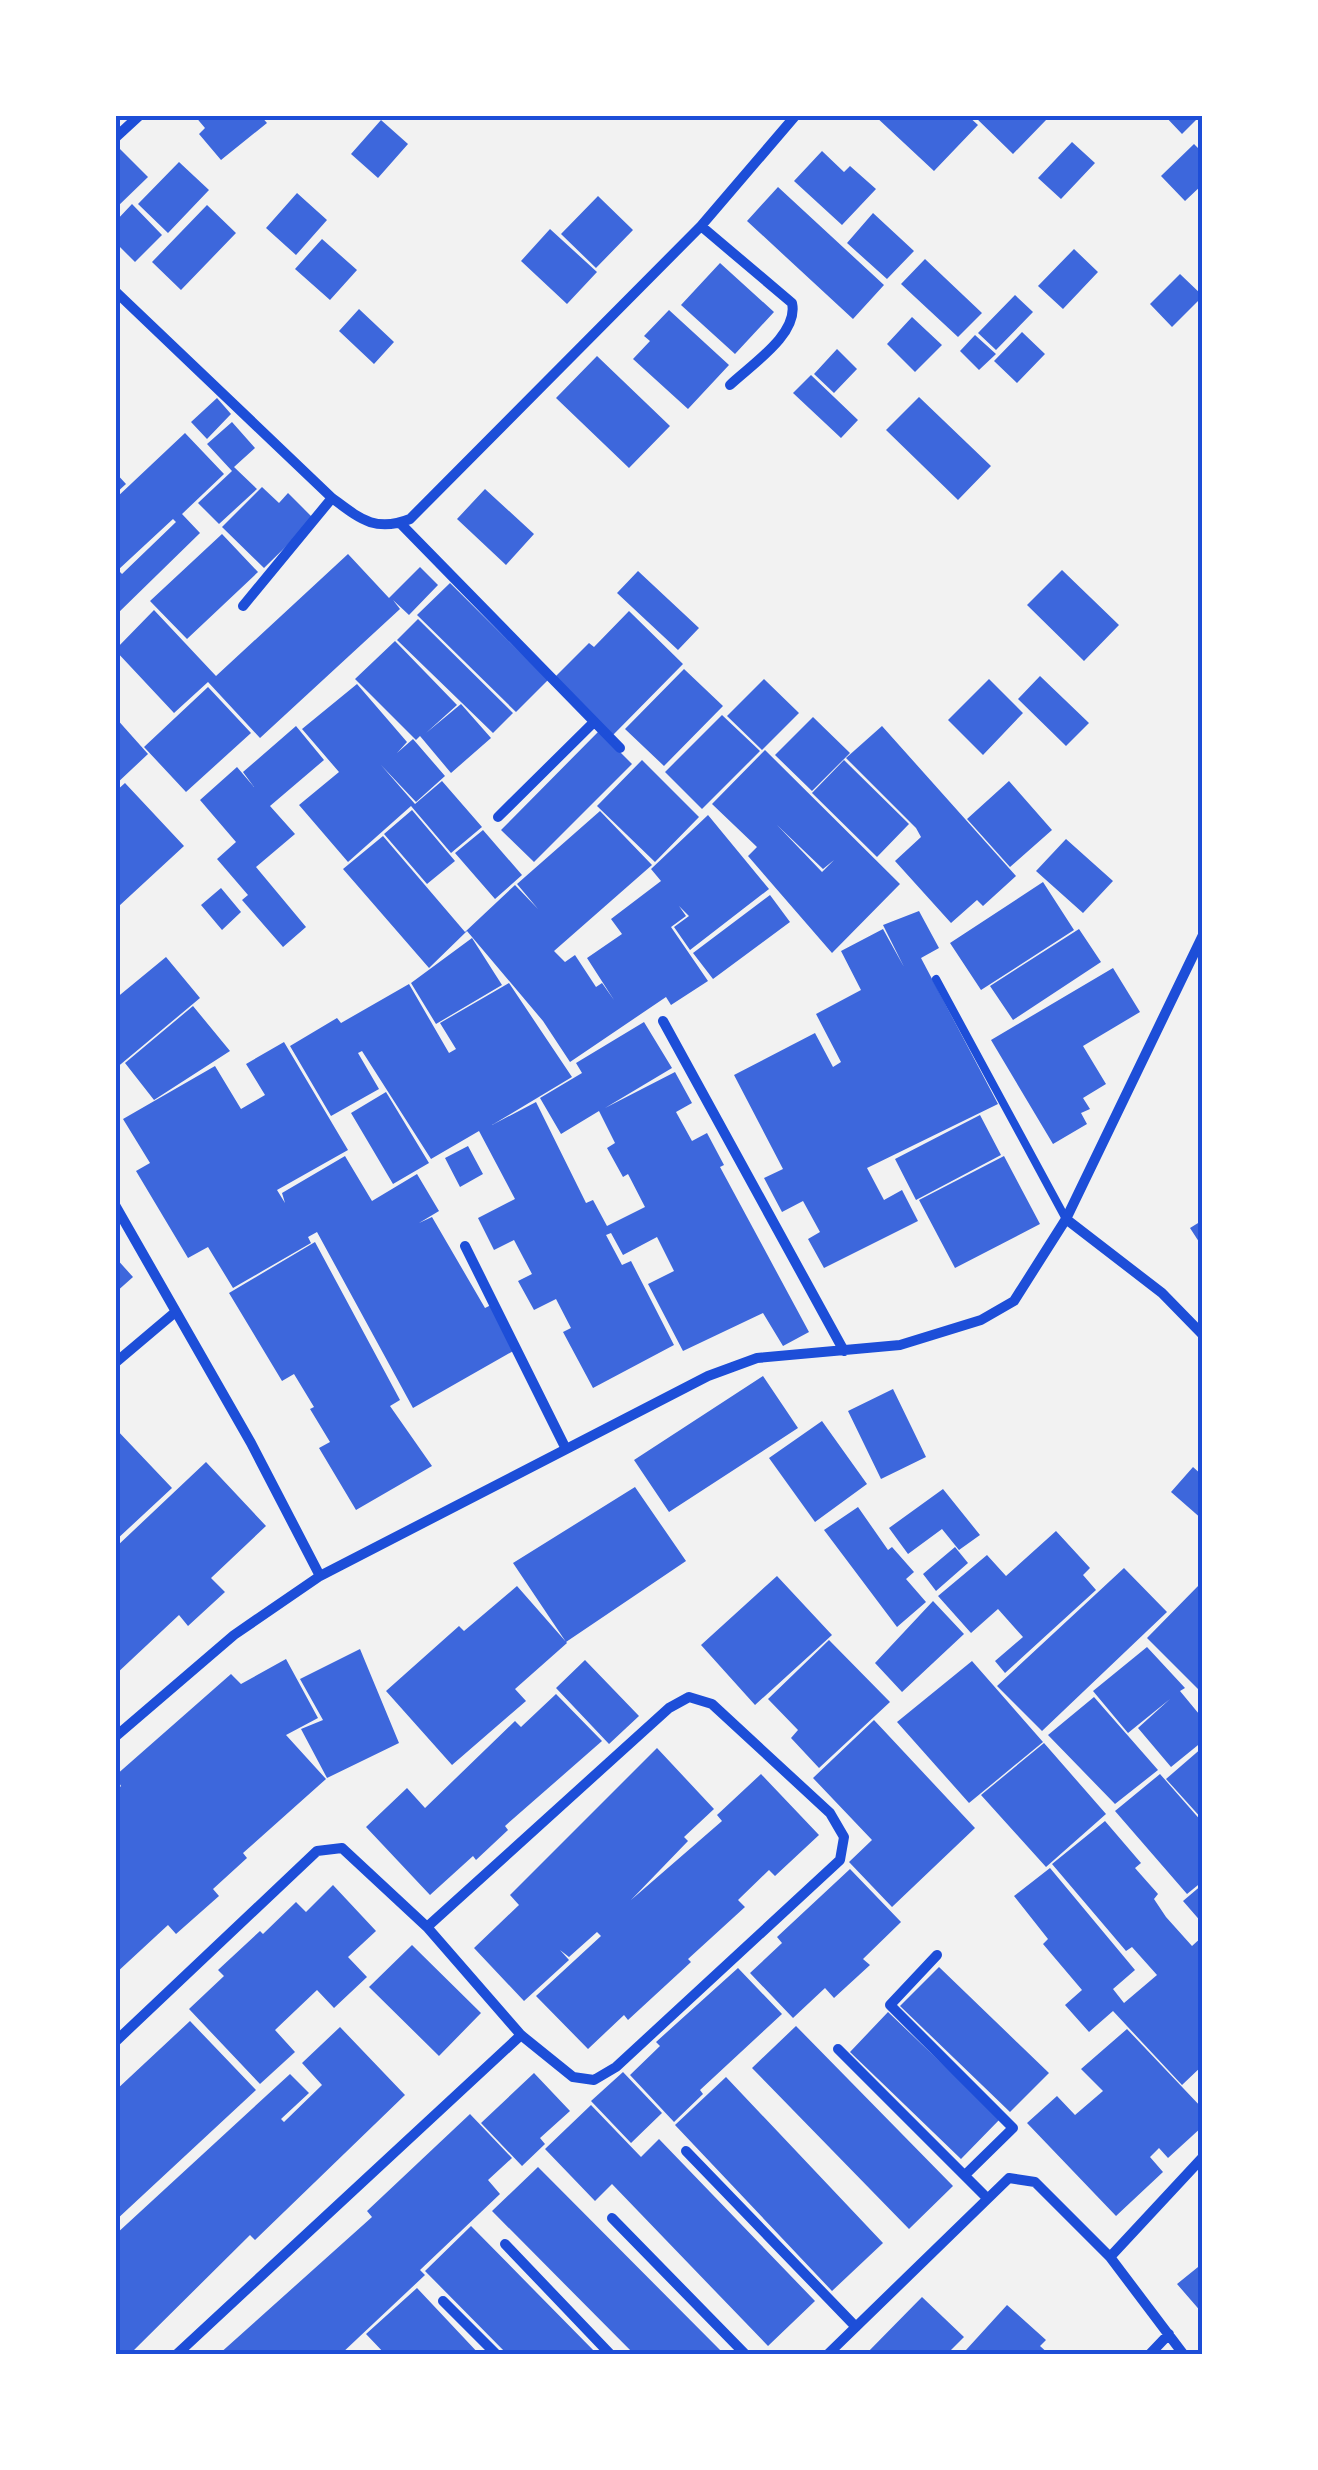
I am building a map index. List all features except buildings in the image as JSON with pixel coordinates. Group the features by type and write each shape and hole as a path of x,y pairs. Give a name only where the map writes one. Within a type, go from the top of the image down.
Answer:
{"street":[{"path":"115,138 140,115"},
{"path":"115,290 332,498 369,525 400,522 424,505 701,226 796,115"},
{"path":"701,226 792,303 795,316 790,328 730,385"},
{"path":"243,606 332,498"},
{"path":"400,522 620,748"},
{"path":"498,817 594,722"},
{"path":"115,1737 234,1634 320,1576 730,1366 757,1358 900,1345 1001,1310 1025,1286 1066,1219 1202,942"},
{"path":"663,1021 844,1351"},
{"path":"115,1205 251,1443 320,1576"},
{"path":"1066,1219 1162,1294 1203,1335"},
{"path":"465,1246 565,1448"},
{"path":"115,1363 174,1314"},
{"path":"115,2042 317,1851 342,1848 427,1927 521,2034 572,2076 594,2080 616,2067 840,1860 844,1837 830,1813 712,1704 690,1696 669,1708 427,1927"},
{"path":"937,1955 890,2005 1013,2128 965,2175"},
{"path":"176,2355 521,2034"},
{"path":"838,2049 988,2198"},
{"path":"686,2151 856,2327"},
{"path":"1110,2257 1203,2158"},
{"path":"827,2355 1009,2178 1036,2182 1110,2257 1184,2355"},
{"path":"612,2218 746,2355"},
{"path":"505,2244 611,2355"},
{"path":"443,2300 497,2355"},
{"path":"1150,2355 1168,2334"}],"lane":[{"path":"936,979 1066,1219"}]}
